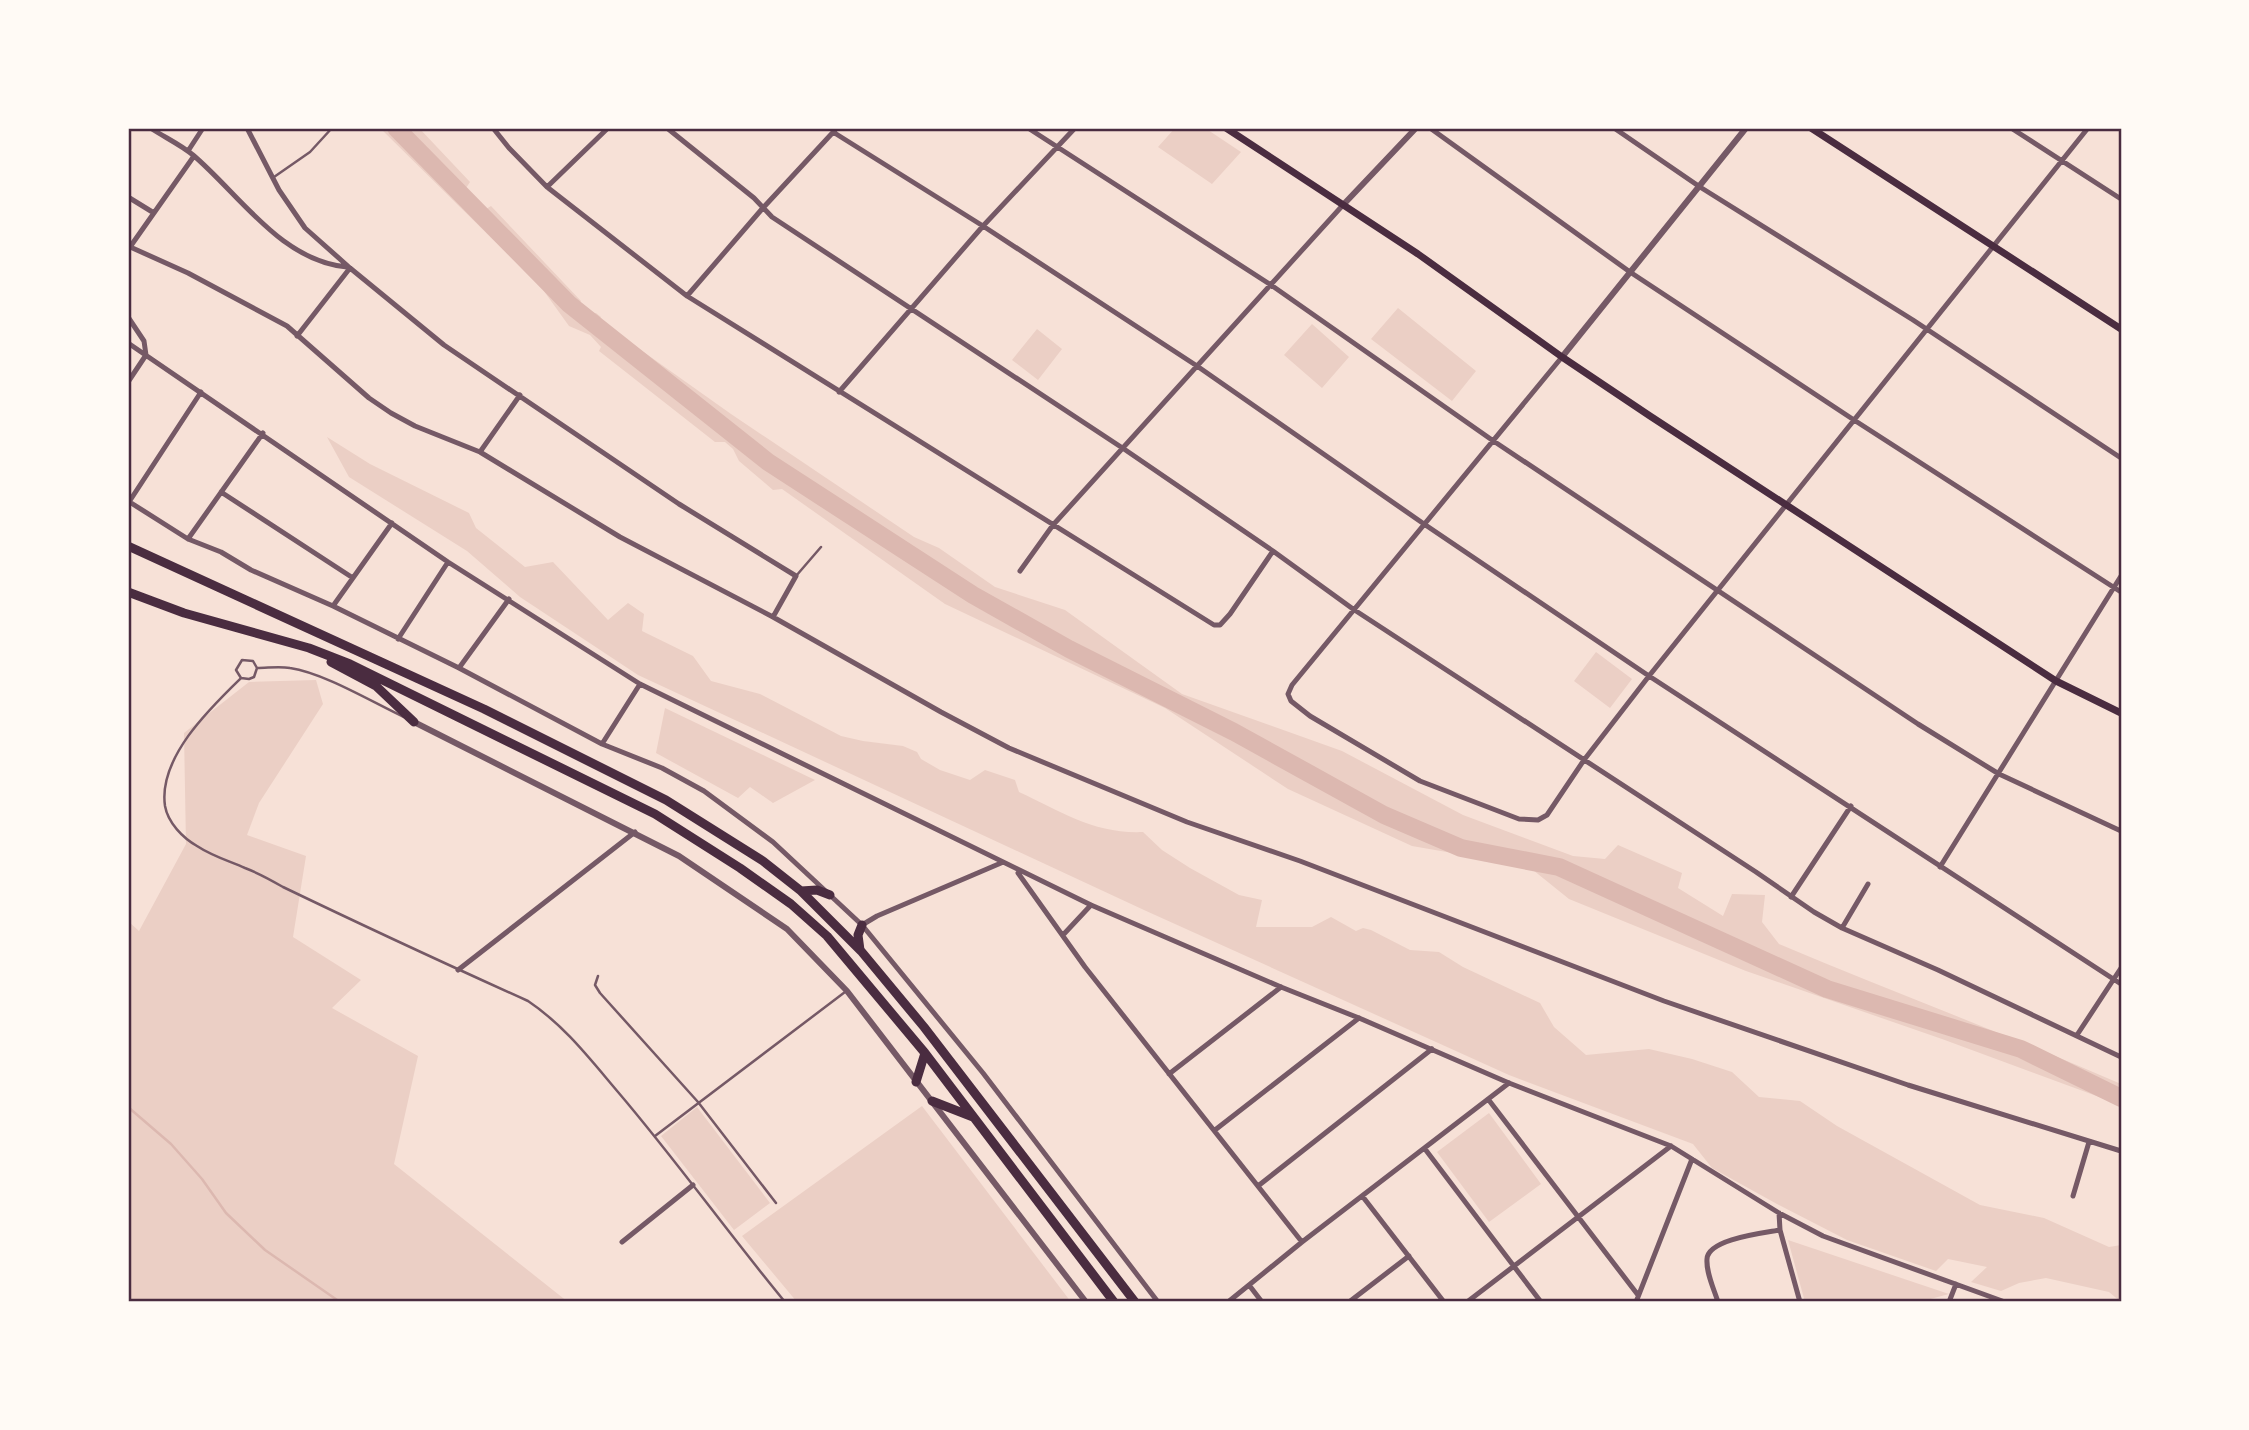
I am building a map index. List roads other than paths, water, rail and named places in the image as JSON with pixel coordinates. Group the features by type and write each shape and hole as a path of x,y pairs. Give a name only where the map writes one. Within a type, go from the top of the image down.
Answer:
{"highway":[{"path":"128,546 484,709 666,800 763,861 801,891 861,951 924,1027 1135,1302"},
{"path":"128,592 184,613 309,648 350,664 655,814 791,904 827,936 925,1053 1114,1302"},
{"path":"309,648 320,657 376,686 414,722"},
{"path":"801,891 817,890 830,895"},
{"path":"861,951 858,936 862,925"},
{"path":"916,1082 925,1053"},
{"path":"932,1101 973,1117"}],"main road":[{"path":"1226,128 1418,254 1562,357 2056,681 2121,713"},
{"path":"1811,128 2121,330"}],"street":[{"path":"188,151 203,128"},
{"path":"247,128 279,190 304,228 348,267 444,345 679,504 796,576 773,617"},
{"path":"493,128 547,187 687,296 1214,625 1223,622 1273,551"},
{"path":"547,187 608,128"},
{"path":"667,128 754,198 762,209 1124,449 1353,609 1791,897 1842,928 2077,1035 2121,1058"},
{"path":"1028,128 1271,285 1492,440 1918,723 1999,774 2121,831"},
{"path":"839,392 983,226 1075,128"},
{"path":"1020,571 1053,525 1416,128"},
{"path":"1430,128 1630,272 2121,592"},
{"path":"1614,128 1700,187 2121,458"},
{"path":"1746,128 1297,679 1288,694 1295,705 1420,781 1519,819 1538,820 1547,815 1584,760 1649,676 2088,128"},
{"path":"2011,128 2121,199"},
{"path":"152,130 194,156 285,242 324,263 348,267"},
{"path":"687,296 835,130 1197,366 1649,676 2121,984"},
{"path":"194,156 129,247 188,273 287,326 369,398 391,413 415,426 480,452 620,537 773,617 1009,748 1187,822 1312,866 1664,1001 1908,1085 2121,1151"},
{"path":"128,197 154,213"},
{"path":"297,336 348,267"},
{"path":"128,317 144,341 146,355 128,382"},
{"path":"128,343 448,562 640,684 1091,905 1509,1083 1671,1146 1779,1213 1823,1236 2005,1302"},
{"path":"201,392 128,502 188,539 221,552 251,570 333,606 459,668 602,744 662,768 704,791 773,842 862,925 983,1073 1158,1302"},
{"path":"480,452 520,395"},
{"path":"188,539 263,433"},
{"path":"221,492 352,578"},
{"path":"333,606 393,523"},
{"path":"398,639 448,562"},
{"path":"1940,867 2121,576"},
{"path":"459,668 509,599"},
{"path":"602,744 640,684"},
{"path":"414,722 680,856 777,921 796,937 847,991 1086,1302"},
{"path":"1791,897 1851,806"},
{"path":"458,970 635,831"},
{"path":"862,925 877,916 1001,863"},
{"path":"1017,870 1169,1074 1302,1242"},
{"path":"1842,928 1868,884"},
{"path":"1063,935 1091,905"},
{"path":"2077,1035 2121,968"},
{"path":"1169,1074 1281,987"},
{"path":"1215,1130 1359,1018"},
{"path":"1258,1186 1432,1049"},
{"path":"1228,1302 1509,1083"},
{"path":"1488,1100 1638,1295"},
{"path":"2073,1196 2089,1142"},
{"path":"1467,1302 1671,1146"},
{"path":"1425,1149 1541,1302"},
{"path":"1636,1302 1692,1159"},
{"path":"622,1242 693,1185"},
{"path":"1363,1197 1444,1302"},
{"path":"1779,1213 1780,1230 1800,1302"},
{"path":"1718,1302 1708,1265 1711,1250 1731,1241 1780,1230"},
{"path":"1349,1302 1409,1256"},
{"path":"1950,1302 1956,1284"},
{"path":"1249,1285 1262,1302"}],"lane":[{"path":"274,177 310,152 332,128"},
{"path":"796,576 821,547"},
{"path":"242,660 253,661 257,668 254,677 241,678 236,670 242,660"},
{"path":"257,668 294,668 333,683 414,722"},
{"path":"241,678 192,731 178,752 169,773 165,806 177,830 195,845 219,858 528,1001 548,1014 655,1136 785,1302"},
{"path":"598,976 595,985 600,993 698,1102 776,1203"},
{"path":"655,1136 847,991"}],"waterway":[{"path":"396,128 569,304 768,462 973,595 1069,649 1234,732 1384,815 1461,848 1559,867 1827,989 2021,1049 2121,1098"},
{"path":"128,1107 171,1144 202,1179 226,1213 265,1250 340,1302"}]}
